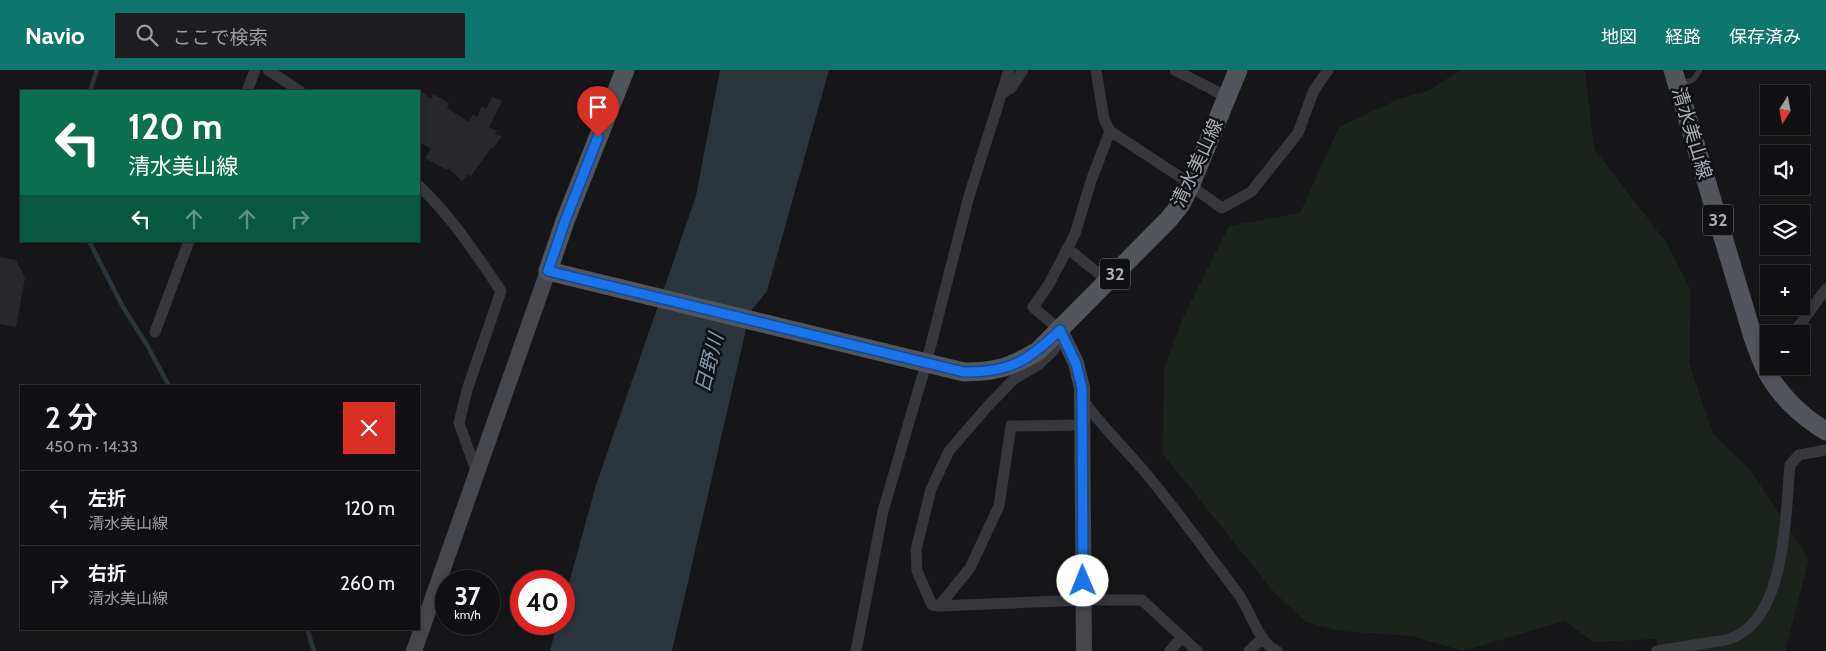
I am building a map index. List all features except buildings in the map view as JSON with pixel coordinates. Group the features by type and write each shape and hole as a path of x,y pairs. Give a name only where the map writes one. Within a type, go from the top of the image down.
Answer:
{"main road":[{"path":"548,271 565,221 625,70"},
{"name":"清水美山線","path":"548,271 919,362 964,372 989,372 1016,364 1038,351 1169,219 1193,186 1238,70"},
{"name":"清水美山線","path":"1675,77 1753,337 1760,352"},
{"name":"清水美山線","path":"1771,375 1787,400 1810,422 1826,431"}],"street":[{"path":"247,90 255,70"},
{"path":"268,70 298,90"},
{"path":"856,651 883,511 919,362 1009,70"},
{"path":"1001,94 1011,88 1023,70"},
{"path":"1096,70 1104,119 1110,131 1193,186 1222,208 1251,192 1298,133 1314,90 1328,70"},
{"path":"1175,70 1227,97"},
{"path":"1084,651 1082,388 1076,364 1060,330 1033,307 1049,284 1075,234 1091,180 1110,131"},
{"path":"420,187 463,234 501,291 467,390 459,423 477,473"},
{"path":"155,332 189,242"},
{"path":"1067,248 1108,282"},
{"path":"414,651 548,271"},
{"path":"1800,325 1826,289"},
{"path":"1060,330 1054,350 1038,365 1014,379 987,407 949,452 931,489 916,550 917,571 932,605 939,606 1083,600 1142,600 1197,651"},
{"path":"1082,398 1097,420 1145,472 1245,603 1270,648 1277,651"},
{"path":"939,606 970,568 999,506 1011,426 1082,425"},
{"path":"1657,651 1730,639 1751,627 1765,605 1775,582 1784,547 1790,465 1799,455 1826,450"},
{"path":"1170,651 1182,636"},
{"path":"1249,651 1263,638"}],"lane":[{"path":"1675,77 1692,80 1700,70"}],"shaded area":[{"path":"1460,70 1585,70 1594,149 1666,242 1691,291 1689,363 1713,434 1751,471 1809,559 1785,651 1659,651 1656,639 1594,642 1564,621 1463,651 1412,636 1340,631 1306,622 1274,592 1163,454 1164,368 1183,318 1229,226 1300,213 1339,127 1401,98 1428,91"}],"water":[{"name":"日野川","path":"720,70 829,70 767,291 750,312 672,651 550,651 554,635 575,635 575,570 573,570 596,485 696,196"}],"waterway":[{"path":"90,90 97,70"},
{"path":"90,242 123,307 147,345 168,385"},
{"path":"307,630 314,651"}],"route":[{"path":"598,137 565,221 548,271 964,372 989,372 1016,364 1038,351 1060,330 1076,364 1082,388 1083,581"}]}
